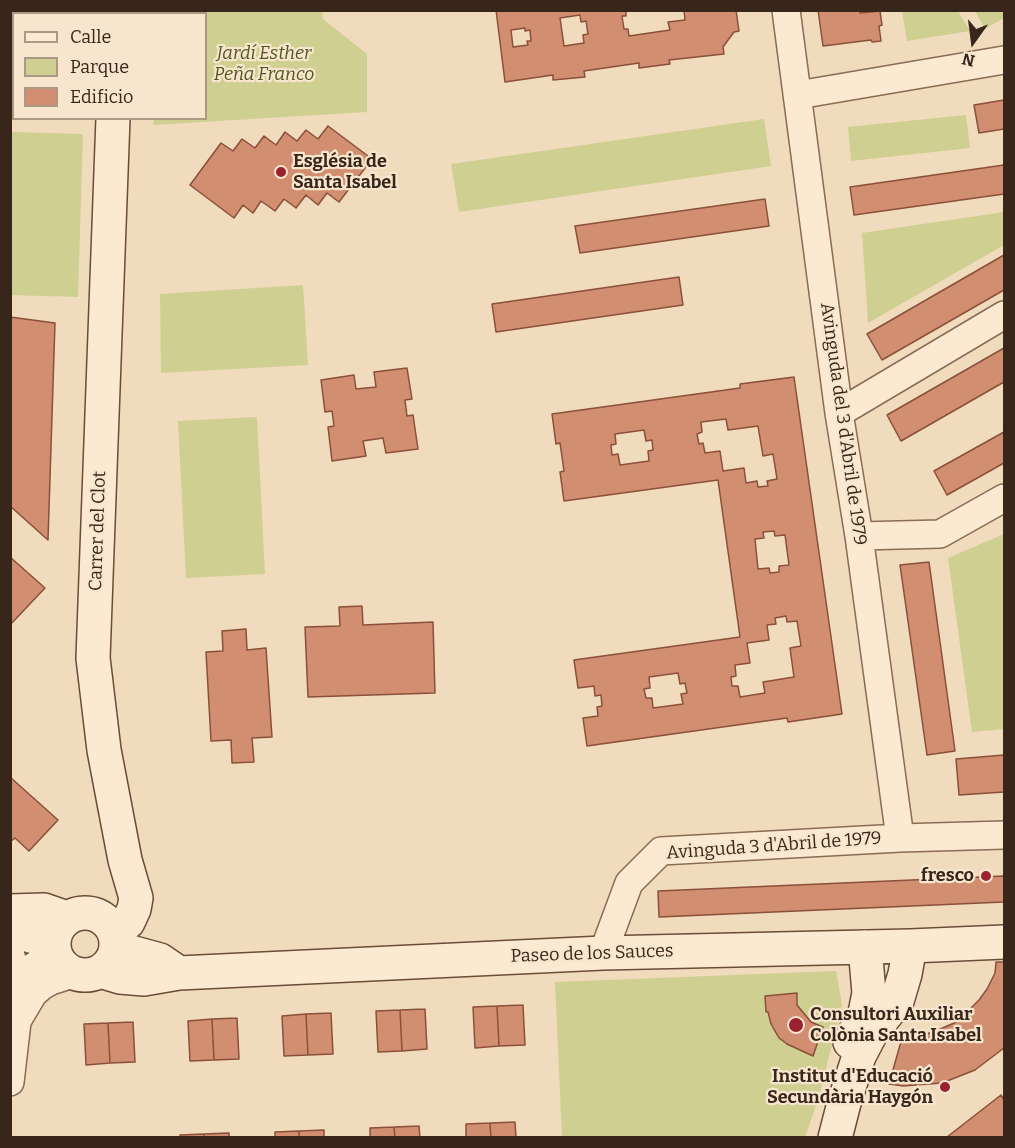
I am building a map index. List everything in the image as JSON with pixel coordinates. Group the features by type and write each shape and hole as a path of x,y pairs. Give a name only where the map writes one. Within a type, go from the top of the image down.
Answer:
{"street":[{"name":"Avinguda del 3 d'Abril de 1979","path":"786,10 839,413 859,536 900,838"},
{"path":"798,95 1005,60"},
{"name":"Carrer del Clot","path":"113,120 93,658 104,750 132,885 148,940 170,966"},
{"path":"839,413 1005,315"},
{"path":"859,536 940,534 1005,498"},
{"name":"Avinguda 3 d'Abril de 1979","path":"603,953 629,883 661,851 900,838 1005,835"},
{"path":"16,1022 33,994 51,981 85,944 115,895 132,885"},
{"name":"Paseo de los Sauces","path":"10,911 44,910 120,977 144,980 170,966 1005,942"},
{"path":"10,930 85,944"},
{"path":"17,984 28,970 85,944"},
{"path":"835,1137 859,1056 871,1033 897,1000 910,946"},
{"path":"819,1137 844,1052 866,1013 869,993 864,947"},
{"path":"10,951 17,984 10,1082"}],"green space":[{"name":"Jardí Esther Peña Franco","path":"322,11 323,19 367,54 367,112 153,125 154,120 207,120 207,12 174,12"},
{"path":"902,11 958,11 970,31 907,41"},
{"path":"975,11 1004,11 1004,18 985,29"},
{"path":"966,115 970,148 851,161 848,127"},
{"path":"764,119 771,166 459,212 451,164"},
{"path":"11,132 83,134 78,297 11,295"},
{"path":"1004,212 1004,245 868,323 862,233"},
{"path":"303,285 308,365 161,373 160,294"},
{"path":"257,417 265,574 186,578 178,421"},
{"path":"1004,534 1004,729 972,732 948,558"},
{"path":"836,971 842,1005 818,1100 805,1137 562,1137 555,982"}],"building":[{"path":"496,10 626,10 626,16 622,16 624,29 628,29 629,36 670,30 668,22 685,20 684,10 736,10 739,31 734,32 723,47 724,54 669,60 670,64 639,68 639,63 584,71 585,77 553,80 553,75 505,82","holes":["580,15 581,22 586,21 588,34 583,35 584,43 564,46 560,18","525,28 525,31 530,30 531,41 527,41 528,45 513,47 511,30"]},
{"path":"818,10 860,10 860,13 880,11 881,41 872,42 871,40 823,46"},
{"path":"1004,100 1004,129 979,133 974,105"},
{"name":"Església de Santa Isabel","path":"328,126 372,159 339,202 327,193 318,205 306,195 296,208 284,199 275,211 261,201 253,213 243,205 234,218 190,185 221,143 233,151 242,139 255,148 264,136 276,145 285,132 297,141 306,130 318,139"},
{"path":"1004,165 1004,194 854,215 850,187"},
{"path":"765,199 769,226 580,253 575,226"},
{"path":"1004,255 1004,290 882,360 867,334"},
{"path":"679,277 683,305 496,332 492,304"},
{"path":"10,317 55,323 48,540 10,506"},
{"path":"1004,348 1004,382 901,441 887,415"},
{"path":"407,368 412,399 405,400 407,416 413,415 418,449 386,453 383,438 363,441 366,456 332,461 328,427 334,426 332,411 325,412 321,380 354,375 356,389 376,387 374,372"},
{"path":"794,377 842,714 788,722 787,718 587,746 583,718 598,716 597,707 602,706 601,695 595,696 594,686 578,688 574,660 740,637 718,480 564,501 560,472 564,471 560,443 556,444 552,414 740,388 740,384","holes":["726,419 728,430 758,426 763,456 773,454 777,479 767,481 768,486 758,487 757,481 746,483 744,468 723,471 720,451 705,453 703,443 699,444 697,434 702,432 701,422","644,430 646,441 652,440 653,450 648,451 649,461 620,465 618,454 612,455 611,445 616,444 615,434","774,531 775,536 785,535 789,565 779,566 779,572 770,573 769,568 758,569 755,539 764,538 763,532","786,616 787,622 797,621 801,646 790,648 794,677 763,682 765,693 740,697 738,686 732,686 731,677 736,676 735,665 750,663 747,643 769,640 767,625 776,624 775,618","678,673 680,684 685,683 687,693 681,694 683,704 653,708 652,698 646,698 644,689 650,688 649,677"]},
{"path":"1004,432 1004,463 947,495 934,471"},
{"path":"10,557 45,588 10,625"},
{"path":"929,562 955,751 927,755 900,565"},
{"path":"362,606 363,625 433,622 435,693 308,697 305,627 340,626 339,607"},
{"path":"246,629 247,650 266,648 272,737 252,738 254,762 232,763 231,740 211,741 206,652 223,651 222,631"},
{"path":"1004,755 1004,792 959,795 956,759"},
{"path":"10,777 58,820 29,851 15,838 10,842"},
{"path":"1004,876 1004,902 659,917 658,891"},
{"path":"996,962 1004,962 1004,1048 975,1070 942,1083 903,1086 889,1084 902,1038 921,1036 954,1023 979,1000 987,989 995,973"},
{"name":"Consultori Auxiliar Colònia Santa Isabel","path":"797,993 797,1005 811,1022 823,1027 813,1056 779,1038 766,1012 765,996"},
{"path":"523,1005 525,1045 499,1046 497,1006"},
{"path":"497,1006 499,1046 475,1048 473,1007"},
{"path":"425,1009 427,1049 402,1051 400,1010"},
{"path":"400,1010 402,1051 378,1052 376,1011"},
{"path":"331,1013 333,1054 308,1055 306,1014"},
{"path":"306,1014 308,1055 284,1056 282,1016"},
{"path":"237,1018 239,1059 214,1060 212,1019"},
{"path":"212,1019 214,1060 190,1061 188,1021"},
{"path":"133,1022 135,1062 110,1063 108,1023"},
{"path":"108,1023 110,1063 86,1065 84,1024"},
{"path":"1001,1095 1004,1100 1004,1138 947,1137"},
{"path":"515,1122 516,1138 491,1138 490,1123"},
{"path":"490,1123 491,1138 466,1138 466,1124"},
{"path":"419,1126 420,1138 395,1138 394,1127"},
{"path":"394,1127 395,1138 370,1138 370,1128"},
{"path":"324,1130 324,1138 299,1138 299,1131"},
{"path":"299,1131 299,1138 275,1138 275,1132"},
{"path":"229,1133 229,1138 204,1138 204,1134"},
{"path":"204,1134 204,1138 180,1138 180,1135"}],"place":[{"name":"Església de Santa Isabel","path":"281,172"},
{"name":"fresco","path":"986,876"},
{"name":"Consultori Auxiliar Colònia Santa Isabel","path":"796,1025"},
{"name":"Institut d'Educació Secundària Haygón","path":"945,1087"}]}
